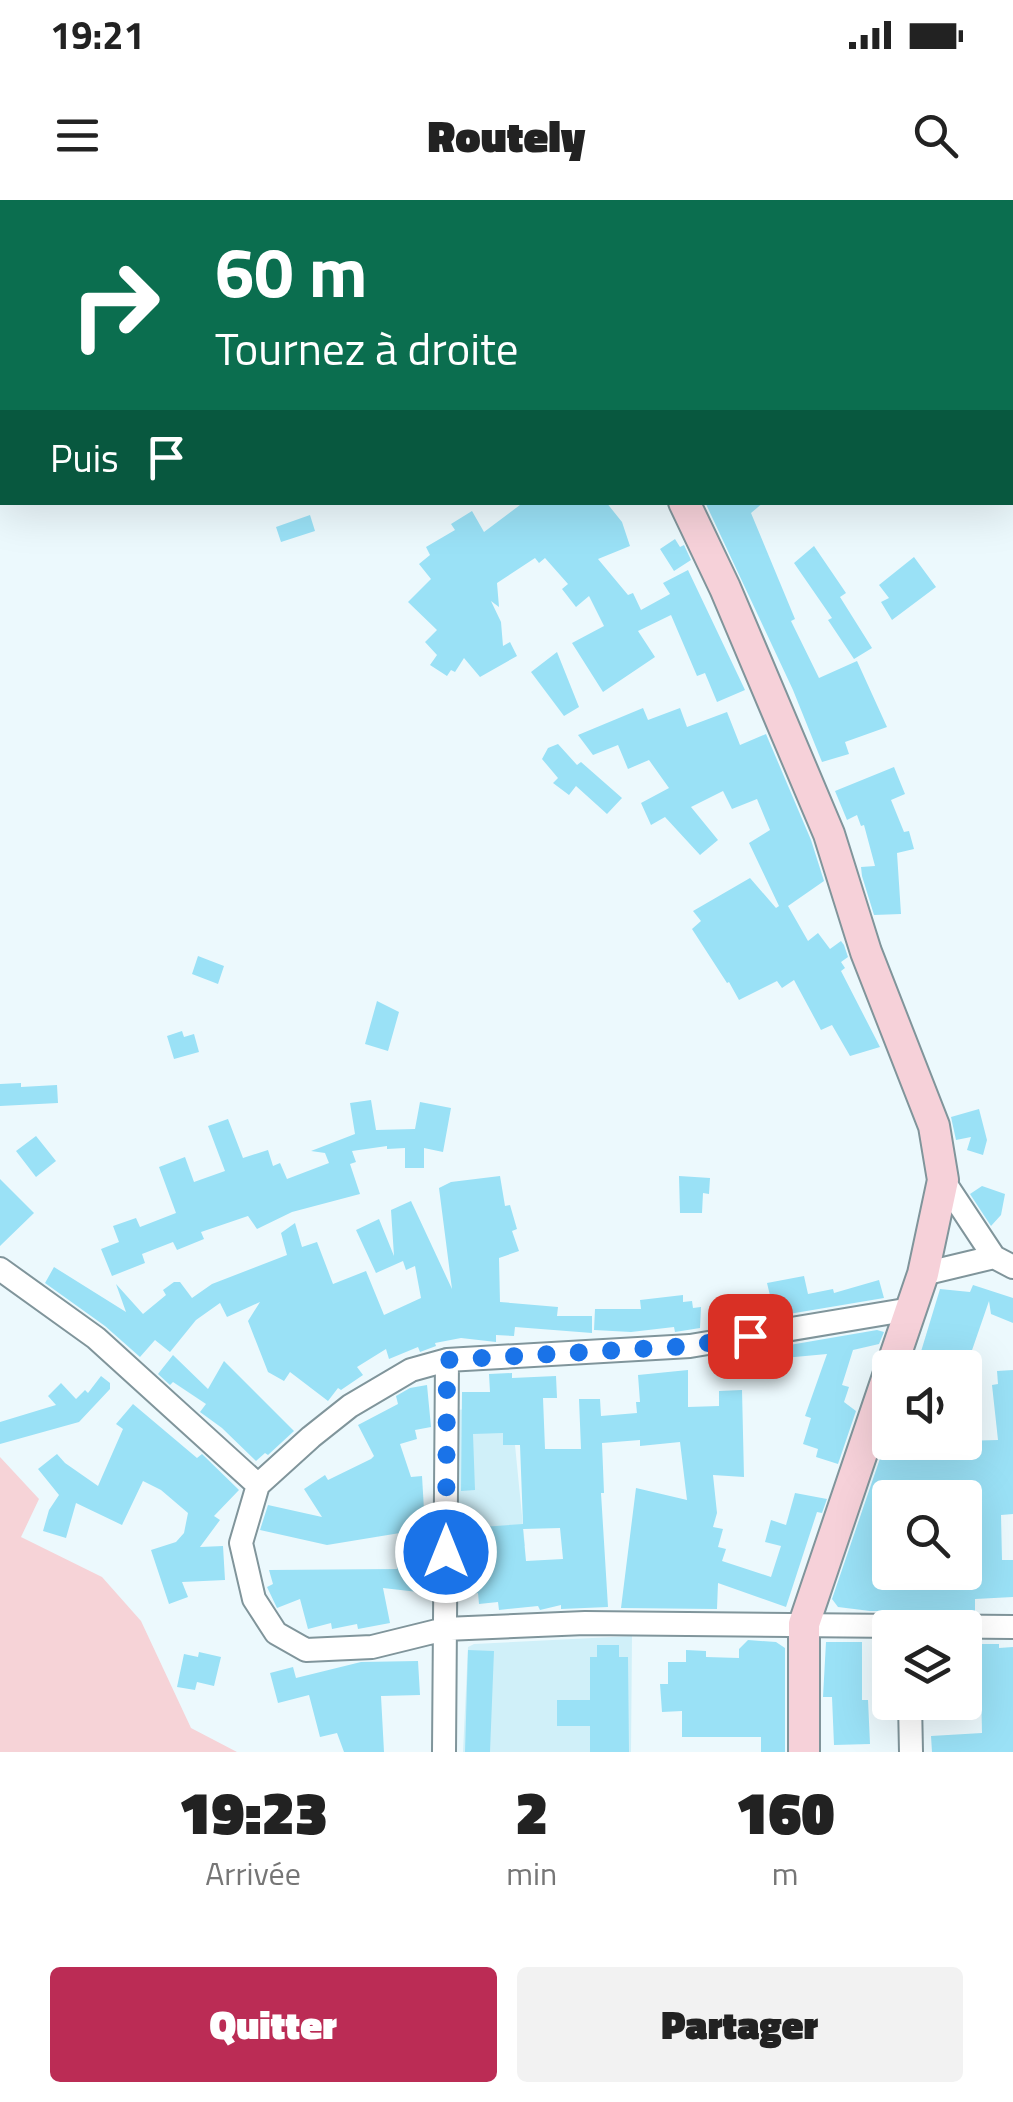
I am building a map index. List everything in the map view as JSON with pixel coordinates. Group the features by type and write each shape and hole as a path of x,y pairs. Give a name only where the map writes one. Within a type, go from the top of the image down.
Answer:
{"main road":[{"path":"685,505 726,588 829,834 866,952 934,1126 944,1180 924,1274 896,1350"},
{"path":"804,1752 804,1624 872,1422"}],"street":[{"path":"924,1274 1003,1262 944,1180"},
{"path":"0,1269 96,1338 258,1486"},
{"path":"872,1626 586,1623 445,1629 372,1648 306,1650 276,1633 254,1598 240,1543 258,1486 350,1406 411,1370 447,1360 690,1346 910,1310"},
{"path":"444,1752 447,1360"},
{"path":"982,1627 1013,1627"},
{"path":"910,1720 911,1752"}],"shaded area":[{"path":"521,1406 515,1445 525,1546 460,1552 454,1410"},
{"path":"0,1457 39,1499 21,1537 102,1577 141,1621 191,1728 237,1752 0,1752"},
{"path":"632,1636 631,1752 463,1752 468,1647"}],"building":[{"path":"520,505 608,505 622,522 630,546 598,559 628,595 633,593 641,610 670,594 663,583 688,570 745,690 717,702 705,673 697,676 671,615 638,631 655,657 603,692 572,643 604,626 589,596 576,607 562,589 568,584 545,558 539,563 535,558 497,583 499,607 491,601 501,622 503,646 510,642 517,656 480,677 464,658 455,672 451,670 447,676 430,665 437,655 425,642 437,630 408,602 431,579 419,564 430,555 426,547 455,530 451,524 472,511 484,532"},
{"path":"706,505 760,505 751,513 795,619 791,621 819,678 857,661 887,727 845,742 849,754 822,762 793,690"},
{"path":"310,515 315,531 281,542 276,527"},
{"path":"675,539 680,547 684,545 691,560 674,571 660,549"},
{"path":"814,546 846,593 840,597 872,648 854,659 828,620 832,618 794,563"},
{"path":"914,557 936,587 892,620 881,602 889,598 879,585"},
{"path":"557,652 579,707 564,716 531,672"},
{"path":"643,708 648,720 680,708 687,727 727,712 740,745 766,734 824,881 788,906 808,941 818,933 830,949 841,941 844,945 848,957 841,962 845,968 841,971 880,1047 850,1056 832,1025 821,1030 794,980 782,988 777,981 739,1000 727,983 692,929 701,921 693,911 750,878 776,908 779,906 749,843 770,830 757,799 732,809 723,791 691,807 718,840 700,855 665,817 651,825 641,803 669,788 649,760 628,769 618,745 593,755 578,735"},
{"path":"558,744 577,765 581,762 622,798 607,814 576,786 569,795 553,783 558,778 542,759 548,748"},
{"path":"894,767 905,794 891,800 904,832 909,831 914,849 897,853 901,914 874,915 861,867 875,866 864,825 861,826 857,815 847,820 835,791"},
{"path":"198,956 224,966 218,984 192,974"},
{"path":"377,1001 399,1012 388,1051 365,1044"},
{"path":"182,1031 184,1037 194,1034 199,1052 174,1059 167,1036"},
{"path":"21,1083 21,1087 57,1085 58,1103 0,1106 0,1084"},
{"path":"371,1100 376,1130 415,1129 420,1102 451,1108 443,1152 424,1148 424,1168 405,1168 405,1148 387,1146 352,1151 356,1162 350,1164 360,1194 292,1212 257,1229 248,1216 201,1232 204,1239 177,1250 173,1242 142,1254 145,1263 112,1276 101,1249 119,1242 113,1226 136,1218 140,1227 176,1213 159,1167 185,1157 194,1182 225,1171 208,1126 228,1119 243,1158 268,1150 273,1166 280,1163 287,1179 329,1163 325,1153 311,1151 355,1134 350,1103"},
{"path":"979,1109 987,1140 983,1155 967,1150 971,1137 956,1140 951,1117"},
{"path":"36,1136 56,1161 36,1177 16,1151"},
{"path":"500,1176 505,1206 510,1205 517,1229 512,1231 519,1251 499,1258 500,1302 558,1307 557,1316 592,1316 592,1333 515,1327 514,1336 496,1335 496,1342 461,1338 435,1343 436,1346 420,1352 418,1347 389,1359 386,1349 357,1367 363,1375 341,1390 338,1388 328,1401 290,1372 284,1381 268,1372 248,1321 260,1302 227,1317 220,1303 196,1320 170,1352 155,1340 140,1357 45,1283 54,1267 126,1312 116,1284 143,1314 166,1295 163,1290 174,1282 180,1282 192,1298 212,1284 287,1255 281,1233 295,1223 302,1247 317,1242 333,1284 366,1271 384,1315 421,1298 415,1266 406,1270 403,1261 376,1273 356,1230 379,1219 394,1256 391,1210 411,1201 452,1289 439,1188 451,1182"},
{"path":"679,1176 710,1178 709,1194 703,1193 702,1213 680,1213"},
{"path":"0,1179 34,1213 0,1246"},
{"path":"982,1186 1005,1194 1001,1215 991,1226 970,1194"},
{"path":"804,1276 808,1294 833,1289 834,1293 879,1280 884,1298 765,1318 762,1306 772,1304 767,1283"},
{"path":"973,1285 1013,1298 1013,1323 991,1314 989,1301 972,1350 921,1350 940,1289 970,1292"},
{"path":"683,1295 683,1302 692,1301 693,1308 701,1307 700,1328 675,1332 674,1327 631,1332 594,1330 595,1309 641,1309 640,1300"},
{"path":"884,1332 879,1344 853,1350 842,1385 849,1387 844,1402 856,1411 838,1464 816,1457 818,1449 803,1444 811,1418 805,1416 827,1354 773,1359 772,1348"},
{"path":"173,1355 208,1389 224,1361 294,1431 256,1461 200,1412 206,1404 158,1374"},
{"path":"688,1370 688,1407 719,1406 719,1391 742,1390 744,1477 713,1475 717,1513 713,1527 723,1529 718,1547 726,1549 722,1561 771,1577 781,1546 765,1542 771,1520 786,1525 795,1493 827,1499 822,1513 817,1512 786,1607 718,1583 717,1609 621,1608 636,1488 687,1500 680,1442 640,1446 640,1440 602,1443 608,1607 561,1609 561,1605 540,1610 538,1606 499,1610 498,1602 479,1604 478,1593 471,1594 467,1528 523,1524 520,1445 503,1445 503,1433 473,1434 475,1490 461,1491 462,1392 490,1392 489,1374 512,1373 512,1378 556,1376 557,1398 543,1398 545,1449 581,1449 579,1399 600,1399 601,1416 637,1413 638,1375","holes":["560,1528 563,1559 526,1561 523,1529"]},
{"path":"1013,1370 1013,1514 1001,1515 1002,1560 1013,1560 1013,1597 975,1599 975,1610 870,1611 838,1607 832,1599 872,1482 872,1590 982,1590 982,1480 873,1480 879,1460 982,1460 982,1440 998,1440 992,1385 998,1384 997,1371"},
{"path":"101,1376 110,1383 110,1389 79,1422 0,1444 0,1422 56,1405 48,1396 61,1383 76,1399 85,1390 88,1393"},
{"path":"427,1385 431,1427 415,1430 417,1439 400,1444 411,1477 422,1476 427,1510 418,1592 383,1588 390,1623 332,1629 331,1623 308,1629 300,1599 277,1608 267,1587 273,1584 269,1570 397,1569 400,1533 327,1545 260,1530 268,1505 322,1517 304,1489 325,1475 328,1480 371,1459 374,1456 358,1425 398,1404 396,1396"},
{"path":"133,1404 197,1458 202,1454 239,1490 214,1516 220,1520 200,1547 223,1546 225,1580 182,1582 188,1597 169,1604 151,1550 176,1542 184,1533 188,1513 161,1490 143,1481 122,1525 76,1503 66,1538 43,1531 49,1510 59,1495 38,1469 57,1454 98,1486 123,1429 116,1424"},
{"path":"748,1640 776,1642 785,1648 785,1752 761,1752 761,1737 682,1737 682,1711 662,1712 660,1684 668,1684 668,1662 686,1662 686,1650 706,1651 706,1657 739,1658 739,1649"},
{"path":"826,1642 862,1642 862,1700 868,1700 870,1744 834,1745 832,1697 823,1697"},
{"path":"982,1644 1013,1647 1013,1752 932,1752 931,1736 982,1733"},
{"path":"597,1645 619,1645 619,1657 628,1657 629,1752 590,1752 590,1726 557,1726 557,1700 590,1700 590,1657 597,1657"},
{"path":"468,1650 494,1651 490,1752 465,1752"},
{"path":"199,1652 221,1657 214,1686 197,1682 195,1690 177,1687 184,1654 198,1657"},
{"path":"418,1661 420,1695 381,1696 384,1752 344,1752 337,1733 320,1737 309,1695 278,1703 270,1673 293,1667 296,1678 361,1662"}],"route":[{"path":"446,1552 447,1360 690,1346 750,1336"}]}
